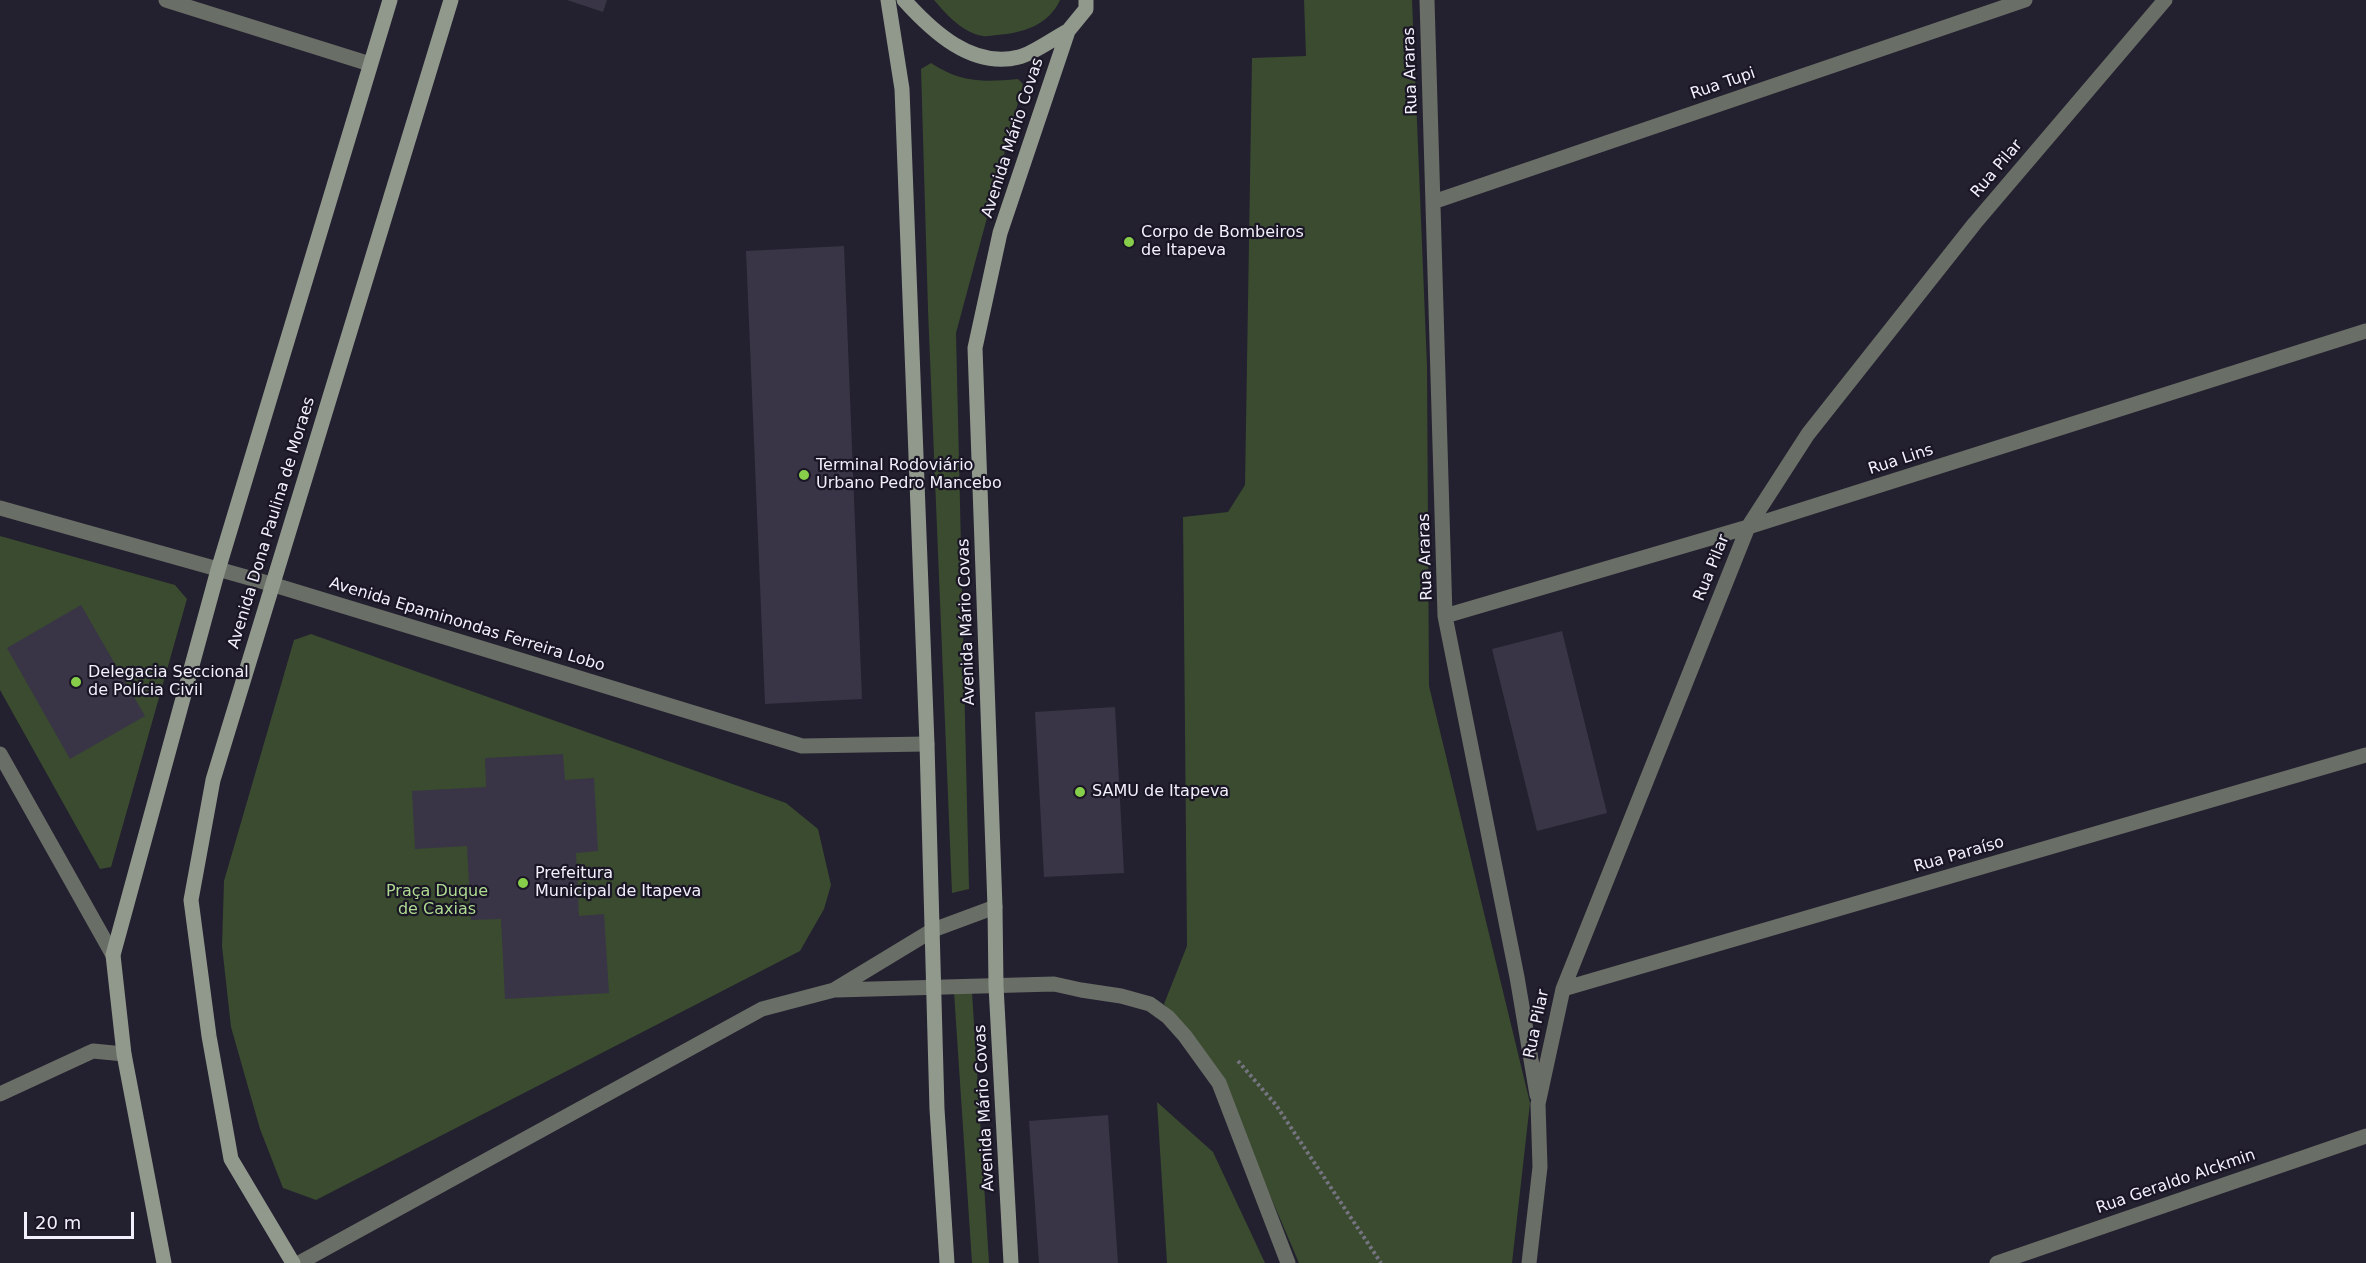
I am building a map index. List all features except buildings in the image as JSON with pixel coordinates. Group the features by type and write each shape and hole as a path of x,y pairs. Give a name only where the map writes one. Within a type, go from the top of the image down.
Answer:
{"main road":[{"path":"164,1263 124,1054 113,955 218,570 390,0"},
{"name":"Avenida Dona Paulina de Moraes","path":"293,1263 231,1159 209,1036 191,900 213,780 451,0"},
{"path":"888,0 902,89 927,744 937,1110 947,1263"},
{"path":"904,0 939,35 988,59 1019,57 1068,31"},
{"name":"Avenida Mário Covas","path":"1011,1263 996,986 975,348 1000,233 1068,31 1088,3"}],"street":[{"path":"166,0 370,64"},
{"name":"Rua Araras","path":"1427,0 1445,616 1517,977 1539,1104"},
{"name":"Rua Tupi","path":"1433,202 2025,0"},
{"name":"Rua Pilar","path":"1529,1263 1539,1167 1539,1104 1563,989 1748,527 1808,434 1975,223 2164,0"},
{"name":"Rua Lins","path":"1445,616 1748,527 2366,331"},
{"name":"Avenida Epaminondas Ferreira Lobo","path":"0,508 271,584 802,746 927,744"},
{"path":"0,754 113,955"},
{"name":"Rua Paraíso","path":"1563,989 2366,755"},
{"path":"834,990 933,930 995,907"},
{"path":"299,1263 762,1009 834,990 1054,984 1150,1004 1168,1017 1185,1036 1219,1083 1288,1263"},
{"path":"0,1094 93,1051 124,1054"},
{"name":"Rua Geraldo Alckmin","path":"1997,1263 2366,1136"}],"path":[{"path":"1237,1060 1276,1105 1381,1263"}],"green space":[{"path":"934,0 1060,0 1049,16 1034,26 1016,32 986,36 962,27"},
{"path":"1304,0 1412,0 1427,366 1429,686 1530,1103 1512,1263 1299,1263 1216,1069 1164,1004 1187,946 1183,517 1228,512 1245,485 1252,58 1306,56"},
{"path":"931,63 962,78 983,81 1018,79 1023,84 956,333 969,889 952,893 928,310 921,69"},
{"path":"0,536 175,585 187,599 111,867 100,869 0,690"},
{"name":"Praça Duque de Caxias","path":"311,634 786,803 818,829 831,885 824,909 800,951 316,1200 283,1188 260,1129 231,1027 222,946 224,881 294,640"},
{"path":"954,992 972,992 989,1263 972,1263"},
{"path":"1157,1102 1213,1152 1265,1263 1167,1263"}],"place":[{"name":"Corpo de Bombeiros de Itapeva","path":"1129,242"},
{"name":"Terminal Rodoviário Urbano Pedro Mancebo","path":"804,475"},
{"name":"Delegacia Seccional de Polícia Civil","path":"76,682"},
{"name":"SAMU de Itapeva","path":"1080,792"},
{"name":"Prefeitura Municipal de Itapeva","path":"523,883"}]}
